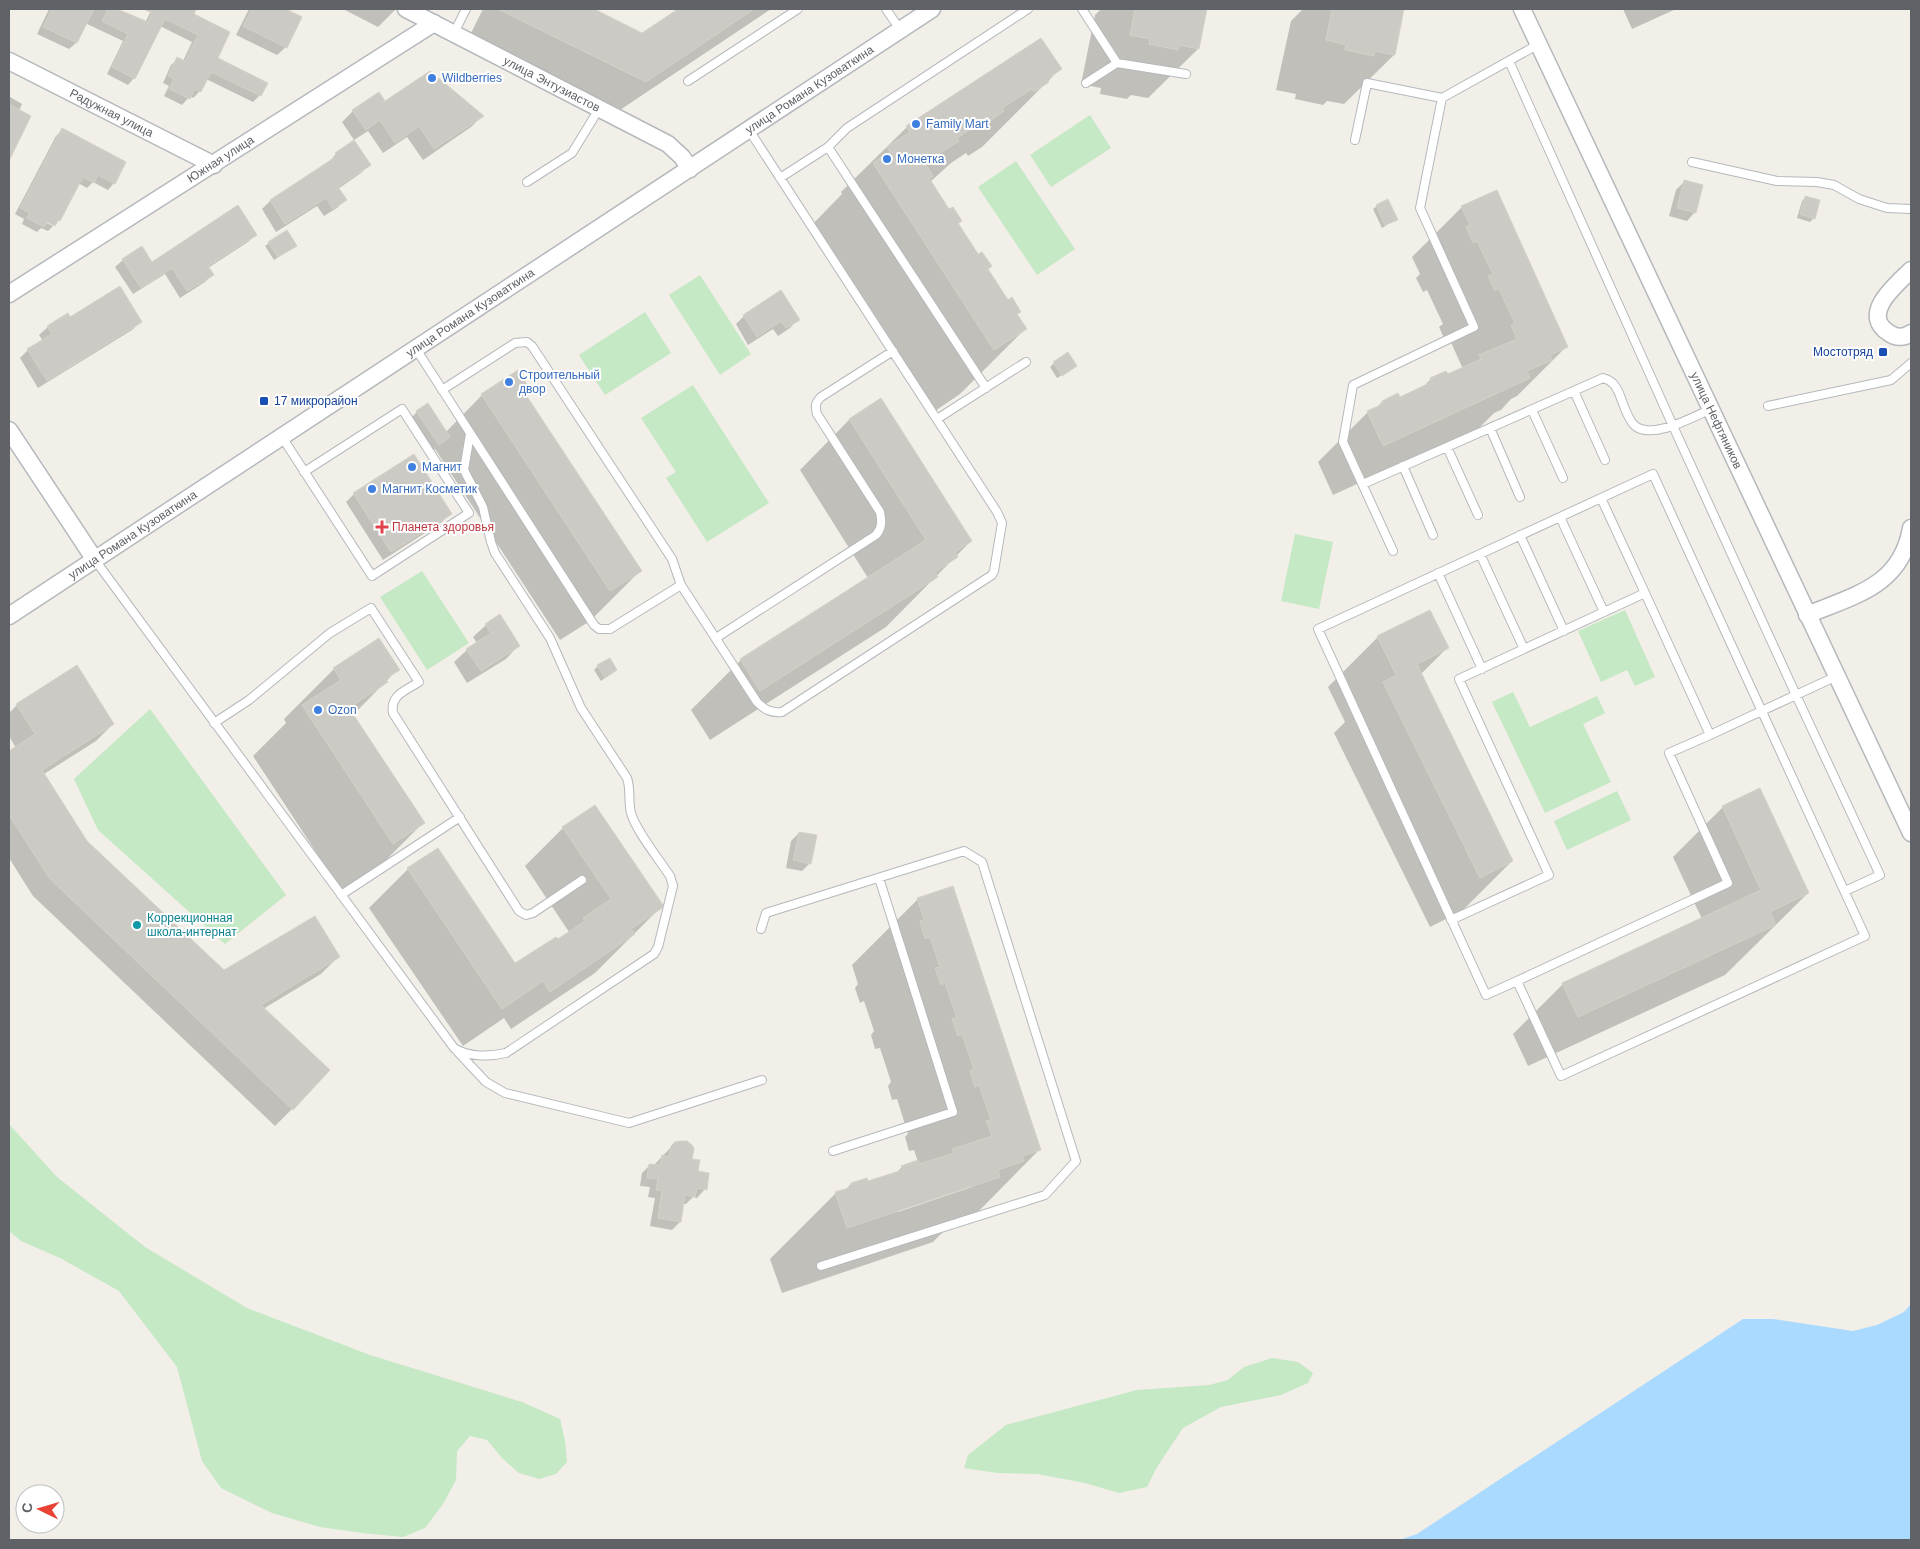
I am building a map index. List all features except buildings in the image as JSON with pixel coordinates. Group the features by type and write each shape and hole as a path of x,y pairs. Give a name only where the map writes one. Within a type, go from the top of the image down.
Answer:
{"street":[{"name":"улица Энтузиастов","path":"406,9 668,144 682,157 690,169"},
{"name":"улица Романа Кузоваткина","path":"9,616 932,9"},
{"name":"улица Нефтяников","path":"1522,9 1911,833"},
{"name":"Южная улица","path":"9,294 434,23"},
{"name":"Радужная улица","path":"9,61 214,165"},
{"path":"1911,270 1883,298 1878,310 1879,320 1883,329 1891,335 1899,337 1911,333"},
{"path":"9,430 94,560"},
{"path":"1807,615 1873,587 1895,570 1908,544 1911,528"}],"lane":[{"path":"454,33 466,9"},
{"path":"688,81 798,9"},
{"path":"886,9 901,31"},
{"path":"780,178 828,147 847,128 1028,9"},
{"path":"1082,9 1117,63"},
{"path":"1355,140 1367,83 1442,98 1539,44"},
{"path":"1509,61 1673,426 1880,875 1845,891"},
{"path":"1086,83 1117,63 1186,74"},
{"path":"1393,551 1344,442 1353,385 1474,327 1420,208 1442,98"},
{"path":"527,182 572,153 599,109"},
{"path":"442,390 516,343 526,342 532,346 672,559 681,585 757,702 773,713 782,712 992,575 1002,523 1001,518 749,130"},
{"path":"828,147 986,388"},
{"path":"1692,162 1776,181 1817,182 1834,185 1859,199 1887,208 1911,209"},
{"path":"416,349 594,625 599,629 610,629 681,585"},
{"path":"716,638 876,535 881,529 880,512 817,414 815,407 816,402 821,397 893,351"},
{"path":"937,419 1026,362"},
{"path":"1768,406 1891,380 1911,363"},
{"path":"1363,484 1603,378 1610,380 1616,385 1632,423 1639,429 1649,431 1673,426 1711,409"},
{"path":"1574,391 1605,460"},
{"path":"282,437 304,472 372,576 469,513 402,409 304,472"},
{"path":"1532,410 1563,478"},
{"path":"1490,428 1520,497"},
{"path":"454,1048 462,1053 494,1056 506,1053 654,954 658,947 673,886 670,876 634,821 627,778 581,708 550,638 495,553 483,508 464,470 470,434"},
{"path":"1447,447 1478,515"},
{"path":"1403,466 1433,535"},
{"path":"1517,981 1561,1076 1865,936 1845,891 1762,711 1653,474 1318,629 1486,995 1728,884 1669,754 1762,711 1796,694 1837,676"},
{"path":"1601,498 1710,734"},
{"path":"1560,517 1604,612"},
{"path":"1520,535 1564,631"},
{"path":"1480,554 1524,649"},
{"path":"94,560 454,1048 486,1082 505,1093 629,1123 762,1080"},
{"path":"1438,573 1482,669"},
{"path":"1451,920 1550,875 1460,679 1645,594"},
{"path":"214,723 249,700 330,633 371,608 419,682 395,697 392,705 393,714 519,911 526,914 533,913 582,880"},
{"path":"341,896 460,817"},
{"path":"761,929 766,913 964,851 982,862 1076,1161 1045,1195 821,1266"},
{"path":"833,1152 953,1112 879,878"}],"green space":[{"path":"1090,115 1111,148 1051,187 1030,155"},
{"path":"1016,161 1075,249 1037,275 978,187"},
{"path":"700,275 751,354 720,375 669,295"},
{"path":"645,312 671,353 605,395 579,355"},
{"path":"693,385 769,503 707,542 666,478 676,472 641,418"},
{"path":"1295,534 1333,542 1319,609 1281,601"},
{"path":"422,571 469,643 427,670 380,597"},
{"path":"1625,610 1655,677 1635,686 1627,670 1601,682 1578,631"},
{"path":"1513,692 1530,727 1597,696 1605,713 1583,724 1611,782 1545,813 1492,702"},
{"path":"150,709 286,895 225,944 98,830 74,779"},
{"path":"1617,791 1631,820 1567,850 1554,821"},
{"path":"9,1124 57,1177 145,1247 247,1308 370,1355 522,1402 560,1419 567,1462 556,1474 539,1479 519,1473 503,1459 487,1440 470,1436 457,1451 456,1480 443,1504 425,1528 403,1537 320,1527 272,1513 221,1488 202,1461 177,1367 119,1291 60,1258 21,1241 9,1231"},
{"path":"1272,1358 1298,1362 1313,1373 1308,1383 1281,1395 1221,1407 1183,1428 1157,1467 1147,1487 1119,1493 1085,1483 1037,1474 997,1473 964,1468 968,1455 1006,1425 1137,1390 1209,1385 1228,1380 1244,1367"}],"water":[{"path":"1911,1304 1911,1540 1399,1540 1417,1534 1743,1319 1773,1319 1853,1331 1877,1325 1904,1312"}],"place":[{"name":"Wildberries","path":"432,78"},
{"name":"Family Mart","path":"916,124"},
{"name":"Монетка","path":"887,159"},
{"name":"Мостотряд","path":"1883,352"},
{"name":"Строительный двор","path":"509,382"},
{"name":"17 микрорайон","path":"264,401"},
{"name":"Магнит","path":"412,467"},
{"name":"Магнит Косметик","path":"372,489"},
{"name":"Планета здоровья","path":"382,527"},
{"name":"Ozon","path":"318,710"},
{"name":"Коррекционная школа-интернат","path":"137,925"}]}
